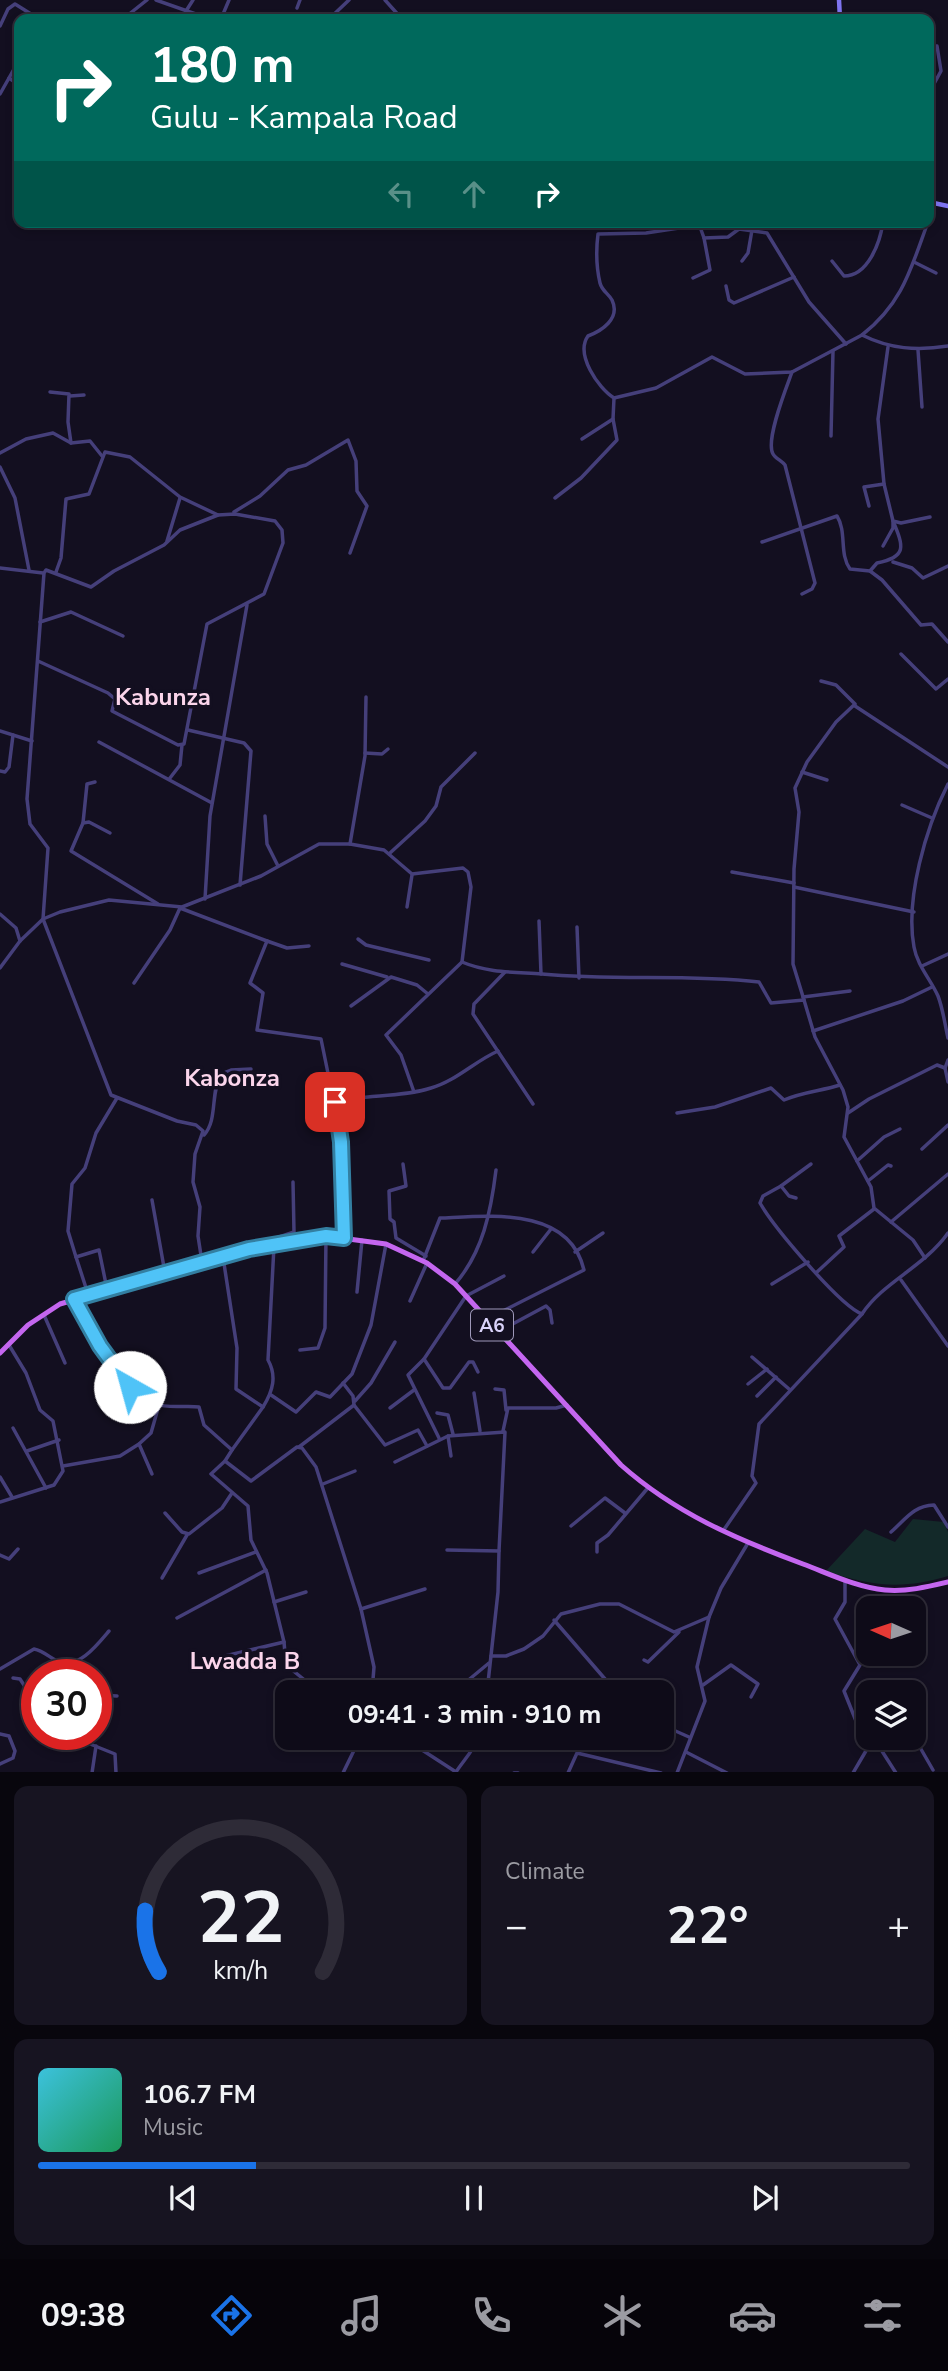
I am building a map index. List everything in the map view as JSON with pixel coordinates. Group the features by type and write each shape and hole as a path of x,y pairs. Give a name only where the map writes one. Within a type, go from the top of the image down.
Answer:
{"main road":[{"name":"A6","path":"0,1353 44,1313 88,1294 274,1244 326,1236 386,1244 425,1260 455,1284 621,1465 647,1489 675,1508 748,1544 866,1587 899,1590 948,1581"}],"street":[{"path":"129,14 147,0"},
{"path":"156,0 195,14"},
{"path":"186,11 193,0"},
{"path":"297,8 300,0"},
{"path":"334,14 349,0"},
{"path":"385,0 398,14"},
{"path":"0,26 2,17 15,4 31,14"},
{"path":"934,46 937,46 941,68 934,83"},
{"path":"0,94 14,69"},
{"path":"9,78 14,82"},
{"path":"672,228 646,233 597,234 596,258 600,284 614,307 606,327 588,336 584,347 591,371 604,391 614,398 656,388 712,358 745,374 792,372 863,335 890,311 906,284 926,228"},
{"path":"693,278 710,271 701,228"},
{"path":"832,261 844,276 855,276 863,270 880,228"},
{"path":"704,238 728,237 738,229 767,233 819,315 846,344"},
{"path":"742,261 748,253 752,230"},
{"path":"914,262 936,273"},
{"path":"726,286 729,300 734,303 794,277"},
{"path":"863,335 888,347 918,349 948,346"},
{"path":"888,347 878,419 884,484 901,550 893,562"},
{"path":"918,349 922,407"},
{"path":"831,436 833,351"},
{"path":"792,372 777,416 772,448 773,454 785,466 815,583 813,589 802,594"},
{"path":"50,393 84,395"},
{"path":"70,396 68,422 71,443"},
{"path":"555,498 581,478 617,440 613,419 614,398"},
{"path":"582,439 613,419"},
{"path":"0,453 26,439 48,433 71,443 90,441 102,457"},
{"path":"232,514 260,496 288,470 306,465 348,440 356,461 357,491 366,506 350,553"},
{"path":"56,572 61,558 66,499 89,494 102,457 108,451 130,457 180,497 218,515"},
{"path":"0,467 15,498 29,570"},
{"path":"869,506 864,487 884,484"},
{"path":"164,545 171,534 180,497"},
{"path":"0,568 44,573 47,570 91,587 164,545 180,530 218,515 232,514 275,521 283,535 264,594 207,624 180,765 170,778"},
{"path":"762,542 837,516 847,565 854,571 870,571 882,580 921,625 932,624 948,642"},
{"path":"892,520 901,523 930,517"},
{"path":"883,545 893,528 892,520"},
{"path":"870,571 877,563 893,562 912,568 923,578 948,566"},
{"path":"44,573 28,815 30,824 48,848 43,919 103,1081 117,1098 177,1121 196,1125 204,1136"},
{"path":"205,899 212,803 247,605"},
{"path":"40,622 71,612 123,636"},
{"path":"901,654 936,689 948,679"},
{"path":"38,661 113,696 116,701 112,711 182,745"},
{"path":"821,681 836,685 855,706 948,766"},
{"path":"350,844 365,753 366,697"},
{"path":"855,706 836,722 802,772 795,791 799,812 794,885 793,964 813,1031 840,1085 848,1113 844,1137 868,1181 874,1209 913,1240 925,1258"},
{"path":"188,730 244,743 251,751 240,885"},
{"path":"0,731 32,741"},
{"path":"0,771 5,772 9,767 13,735"},
{"path":"99,742 170,778 192,791 198,798 212,803"},
{"path":"365,753 382,754 388,749"},
{"path":"390,853 425,821 436,806 441,787 475,753"},
{"path":"802,772 827,780"},
{"path":"95,782 87,784 83,823 71,851 159,905"},
{"path":"948,784 932,818 919,864 914,912 914,948 939,998 948,1038"},
{"path":"902,805 932,818"},
{"path":"265,816 267,844 278,866"},
{"path":"83,823 89,822 110,833"},
{"path":"134,983 170,930 180,908 240,885 319,844 350,844 390,853 412,874"},
{"path":"412,874 458,867 468,872 471,897 462,962 386,1035 401,1055 414,1092"},
{"path":"732,872 914,912"},
{"path":"407,907 412,874"},
{"path":"0,968 20,941 43,919 109,900 180,908 287,948 309,946"},
{"path":"0,914 16,928 20,941"},
{"path":"539,921 541,974"},
{"path":"577,927 579,978"},
{"path":"358,939 366,945 429,960"},
{"path":"267,941 251,980 251,985 262,993 257,1030 321,1039 341,1142 344,1238"},
{"path":"922,966 948,954"},
{"path":"462,962 505,972 579,978 721,978 761,983 771,1003 850,990"},
{"path":"342,964 416,985 428,994"},
{"path":"505,972 472,1007 473,1014 533,1104"},
{"path":"351,1006 387,977"},
{"path":"813,1031 903,1001 933,986"},
{"path":"335,1102 414,1092 446,1083 498,1051"},
{"path":"848,1113 869,1099 937,1065 947,1064 948,1082"},
{"path":"203,1264 198,1237 200,1207 193,1182 195,1154 209,1128 221,1074 231,1070 251,1069"},
{"path":"677,1113 715,1107 771,1088 784,1100 800,1093 821,1091 840,1085"},
{"path":"88,1294 68,1231 72,1184 85,1168 96,1133 117,1098"},
{"path":"922,1149 948,1125"},
{"path":"858,1161 884,1137 900,1129"},
{"path":"403,1164 406,1186 389,1191 390,1219 394,1222 396,1238 425,1260"},
{"path":"811,1164 763,1196 761,1203 817,1272 852,1309 862,1314"},
{"path":"868,1181 888,1165 891,1166"},
{"path":"455,1284 464,1274 491,1216 496,1170"},
{"path":"890,1222 948,1174"},
{"path":"263,1407 236,1389 237,1348 226,1257 240,1248 294,1232 293,1182"},
{"path":"781,1186 789,1196 796,1198"},
{"path":"152,1200 167,1270 164,1275"},
{"path":"817,1272 844,1247 839,1236 874,1209"},
{"path":"410,1301 439,1219 491,1216 538,1221 560,1234 575,1252 583,1270 487,1319"},
{"path":"533,1252 551,1229"},
{"path":"575,1252 603,1233"},
{"path":"722,1532 747,1500 755,1483 752,1476 759,1424 885,1289 901,1280 948,1233"},
{"path":"300,1350 318,1348 325,1328 326,1236"},
{"path":"357,1292 362,1240"},
{"path":"274,1244 268,1360 275,1373 270,1395 225,1461 211,1474 248,1506 249,1531 266,1570 289,1670 303,1680"},
{"path":"270,1395 296,1412 316,1392 328,1398 352,1374 375,1315 386,1244"},
{"path":"76,1257 99,1250 107,1289"},
{"path":"772,1284 808,1262"},
{"path":"439,1438 408,1374 424,1359 466,1296 504,1276"},
{"path":"901,1280 948,1346"},
{"path":"74,1299 100,1346 130,1387 159,1405 200,1407 204,1425 232,1450"},
{"path":"498,1332 546,1306 550,1310 552,1324"},
{"path":"44,1313 65,1363"},
{"path":"225,1461 254,1481 354,1404 395,1342"},
{"path":"0,1502 58,1482 62,1466 59,1440 52,1419 40,1410 26,1373 9,1345"},
{"path":"752,1357 789,1389"},
{"path":"424,1359 443,1388 450,1388 469,1362 473,1362 478,1372"},
{"path":"748,1384 767,1369"},
{"path":"757,1396 776,1377"},
{"path":"343,1383 352,1393 354,1404 385,1445 418,1430 427,1446"},
{"path":"488,1680 498,1592 506,1410 504,1390 495,1389"},
{"path":"390,1408 414,1391"},
{"path":"474,1393 480,1431"},
{"path":"62,1466 120,1456 151,1433 159,1405"},
{"path":"506,1410 515,1406 556,1408 567,1405"},
{"path":"437,1413 448,1415 451,1455"},
{"path":"13,1427 46,1488"},
{"path":"395,1462 439,1438 480,1431 503,1431"},
{"path":"27,1451 59,1440"},
{"path":"139,1444 152,1474"},
{"path":"299,1447 308,1455 323,1484 361,1609 374,1667 373,1680"},
{"path":"323,1484 355,1471"},
{"path":"0,1477 12,1497"},
{"path":"597,1552 597,1543 608,1535 647,1489"},
{"path":"162,1577 181,1542 222,1508 232,1493"},
{"path":"571,1526 605,1498 625,1513"},
{"path":"891,1532 913,1510 934,1505 948,1527"},
{"path":"165,1513 182,1532 189,1534"},
{"path":"677,1772 704,1706 697,1667 709,1618 724,1582 748,1544"},
{"path":"0,1555 9,1559 18,1549"},
{"path":"447,1550 499,1551"},
{"path":"199,1573 256,1552"},
{"path":"177,1618 266,1570"},
{"path":"844,1580 847,1588 845,1602 835,1619 860,1665 844,1690 856,1720"},
{"path":"361,1609 425,1589"},
{"path":"274,1602 306,1592"},
{"path":"467,1680 491,1658 524,1649 543,1636 554,1620 569,1611 609,1603 636,1611 674,1632 709,1618"},
{"path":"554,1620 605,1679"},
{"path":"78,1659 109,1631"},
{"path":"645,1660 648,1662 656,1657 680,1631"},
{"path":"225,1656 284,1642"},
{"path":"0,1669 34,1649 54,1659"},
{"path":"702,1685 731,1665 758,1684 751,1697"},
{"path":"13,1678 21,1681"},
{"path":"112,1696 117,1696"},
{"path":"674,1730 690,1737"},
{"path":"0,1734 9,1736 15,1751 13,1758 0,1764"},
{"path":"92,1772 95,1750"},
{"path":"106,1750 115,1754 116,1772"},
{"path":"343,1772 354,1750"},
{"path":"422,1750 456,1772 462,1759 473,1750"},
{"path":"854,1772 869,1750"},
{"path":"878,1750 895,1772"},
{"path":"921,1750 933,1770"},
{"path":"685,1752 725,1772"},
{"path":"568,1772 578,1753 657,1772"}],"green space":[{"path":"913,1519 944,1522 948,1532 948,1576 901,1585 872,1583 826,1571 865,1529 895,1542"}],"district":[{"name":"Kabunza","path":"163,697"},
{"name":"Kabonza","path":"232,1078"},
{"name":"Lwadda B","path":"245,1661"}],"route":[{"path":"130,1387 100,1346 74,1299 249,1249 326,1236 344,1238 341,1142 335,1102"}]}
